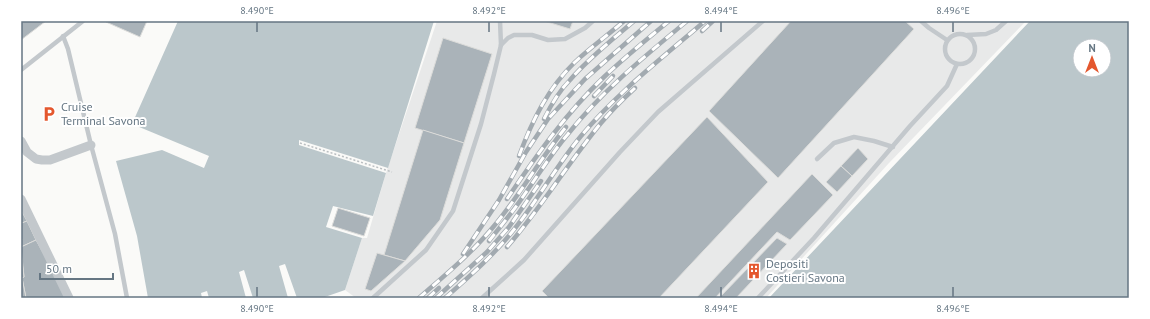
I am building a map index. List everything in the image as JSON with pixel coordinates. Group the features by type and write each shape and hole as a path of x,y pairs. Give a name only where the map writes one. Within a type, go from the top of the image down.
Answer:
{"street":[{"path":"21,141 27,152 36,159 42,160 50,160 91,145"},
{"path":"21,199 69,298"}],"lane":[{"path":"21,70 83,21"},
{"path":"373,298 426,250 453,211 481,124 501,45 500,21"},
{"path":"501,45 508,38 514,35 532,35 548,40 565,39 594,21"},
{"path":"482,298 524,260 620,152 658,112 763,21"},
{"path":"921,21 947,40"},
{"path":"965,35 973,41 975,50 974,55 967,63 952,63 945,55 944,50 947,40 955,34 986,34 996,30 1006,21"},
{"path":"63,36 68,49 91,145 115,234 125,290 128,298"},
{"path":"758,298 814,238 910,126 947,86 957,64"},
{"path":"818,159 834,143 854,137 894,146"}],"path":[{"path":"300,143 392,172"}],"shaded area":[{"path":"178,21 434,21 388,168 299,140 299,145 386,173 373,216 333,206 326,227 362,238 345,290 322,298 297,298 285,264 279,266 288,298 253,298 244,270 239,272 246,298 209,298 207,291 201,293 202,298 148,298 137,236 116,161 162,150 204,168 209,156 132,124"},
{"path":"437,21 1026,21 889,163 766,298 356,298 345,290 362,238 367,238 386,173"},
{"path":"1030,21 1129,21 1129,298 769,298"}],"building":[{"path":"21,21 46,21 21,40"},
{"path":"147,21 140,37 106,22"},
{"path":"544,21 573,21 570,29"},
{"path":"791,21 905,21 914,29 778,178 709,111"},
{"path":"443,38 492,54 464,143 415,128"},
{"path":"707,117 768,182 659,298 549,298 542,291"},
{"path":"423,130 464,143 440,220 405,261 384,255"},
{"path":"858,148 868,159 852,176 841,166"},
{"path":"841,166 852,176 837,192 826,182"},
{"path":"812,174 833,195 790,240 777,232 715,298 696,298"},
{"path":"338,208 370,218 364,236 332,226"},
{"path":"21,210 27,221 22,223 21,222"},
{"path":"27,221 36,240 21,247 21,222"},
{"name":"Depositi Costieri Savona","path":"777,238 787,244 736,298 719,298"},
{"path":"36,240 67,296 63,298 26,298 22,278 24,277 21,247"},
{"path":"377,253 405,261 371,291 365,289"},
{"path":"21,254 24,277 21,278"},
{"path":"22,278 26,298 21,298"}],"railway":[{"path":"519,156 535,118 549,94 565,72 624,21"},
{"path":"544,119 559,93 577,72 634,21"},
{"path":"463,254 499,200 526,152 548,119 585,79 651,21"},
{"path":"507,199 540,151 577,105 636,48 669,21"},
{"path":"489,241 514,209 556,149 581,118 624,74 687,21"},
{"path":"445,298 482,264 508,237 572,147 595,120 640,76 705,21"},
{"path":"702,31 713,21"},
{"path":"594,96 613,76"},
{"path":"507,247 601,123 635,88"},
{"path":"419,298 458,264 486,236 513,202 566,127"},
{"path":"436,298 487,252 509,227 541,181"},
{"path":"428,298 439,288"}],"place":[{"name":"Cruise Terminal Savona","path":"49,114"},
{"name":"Depositi Costieri Savona","path":"754,271"}]}
